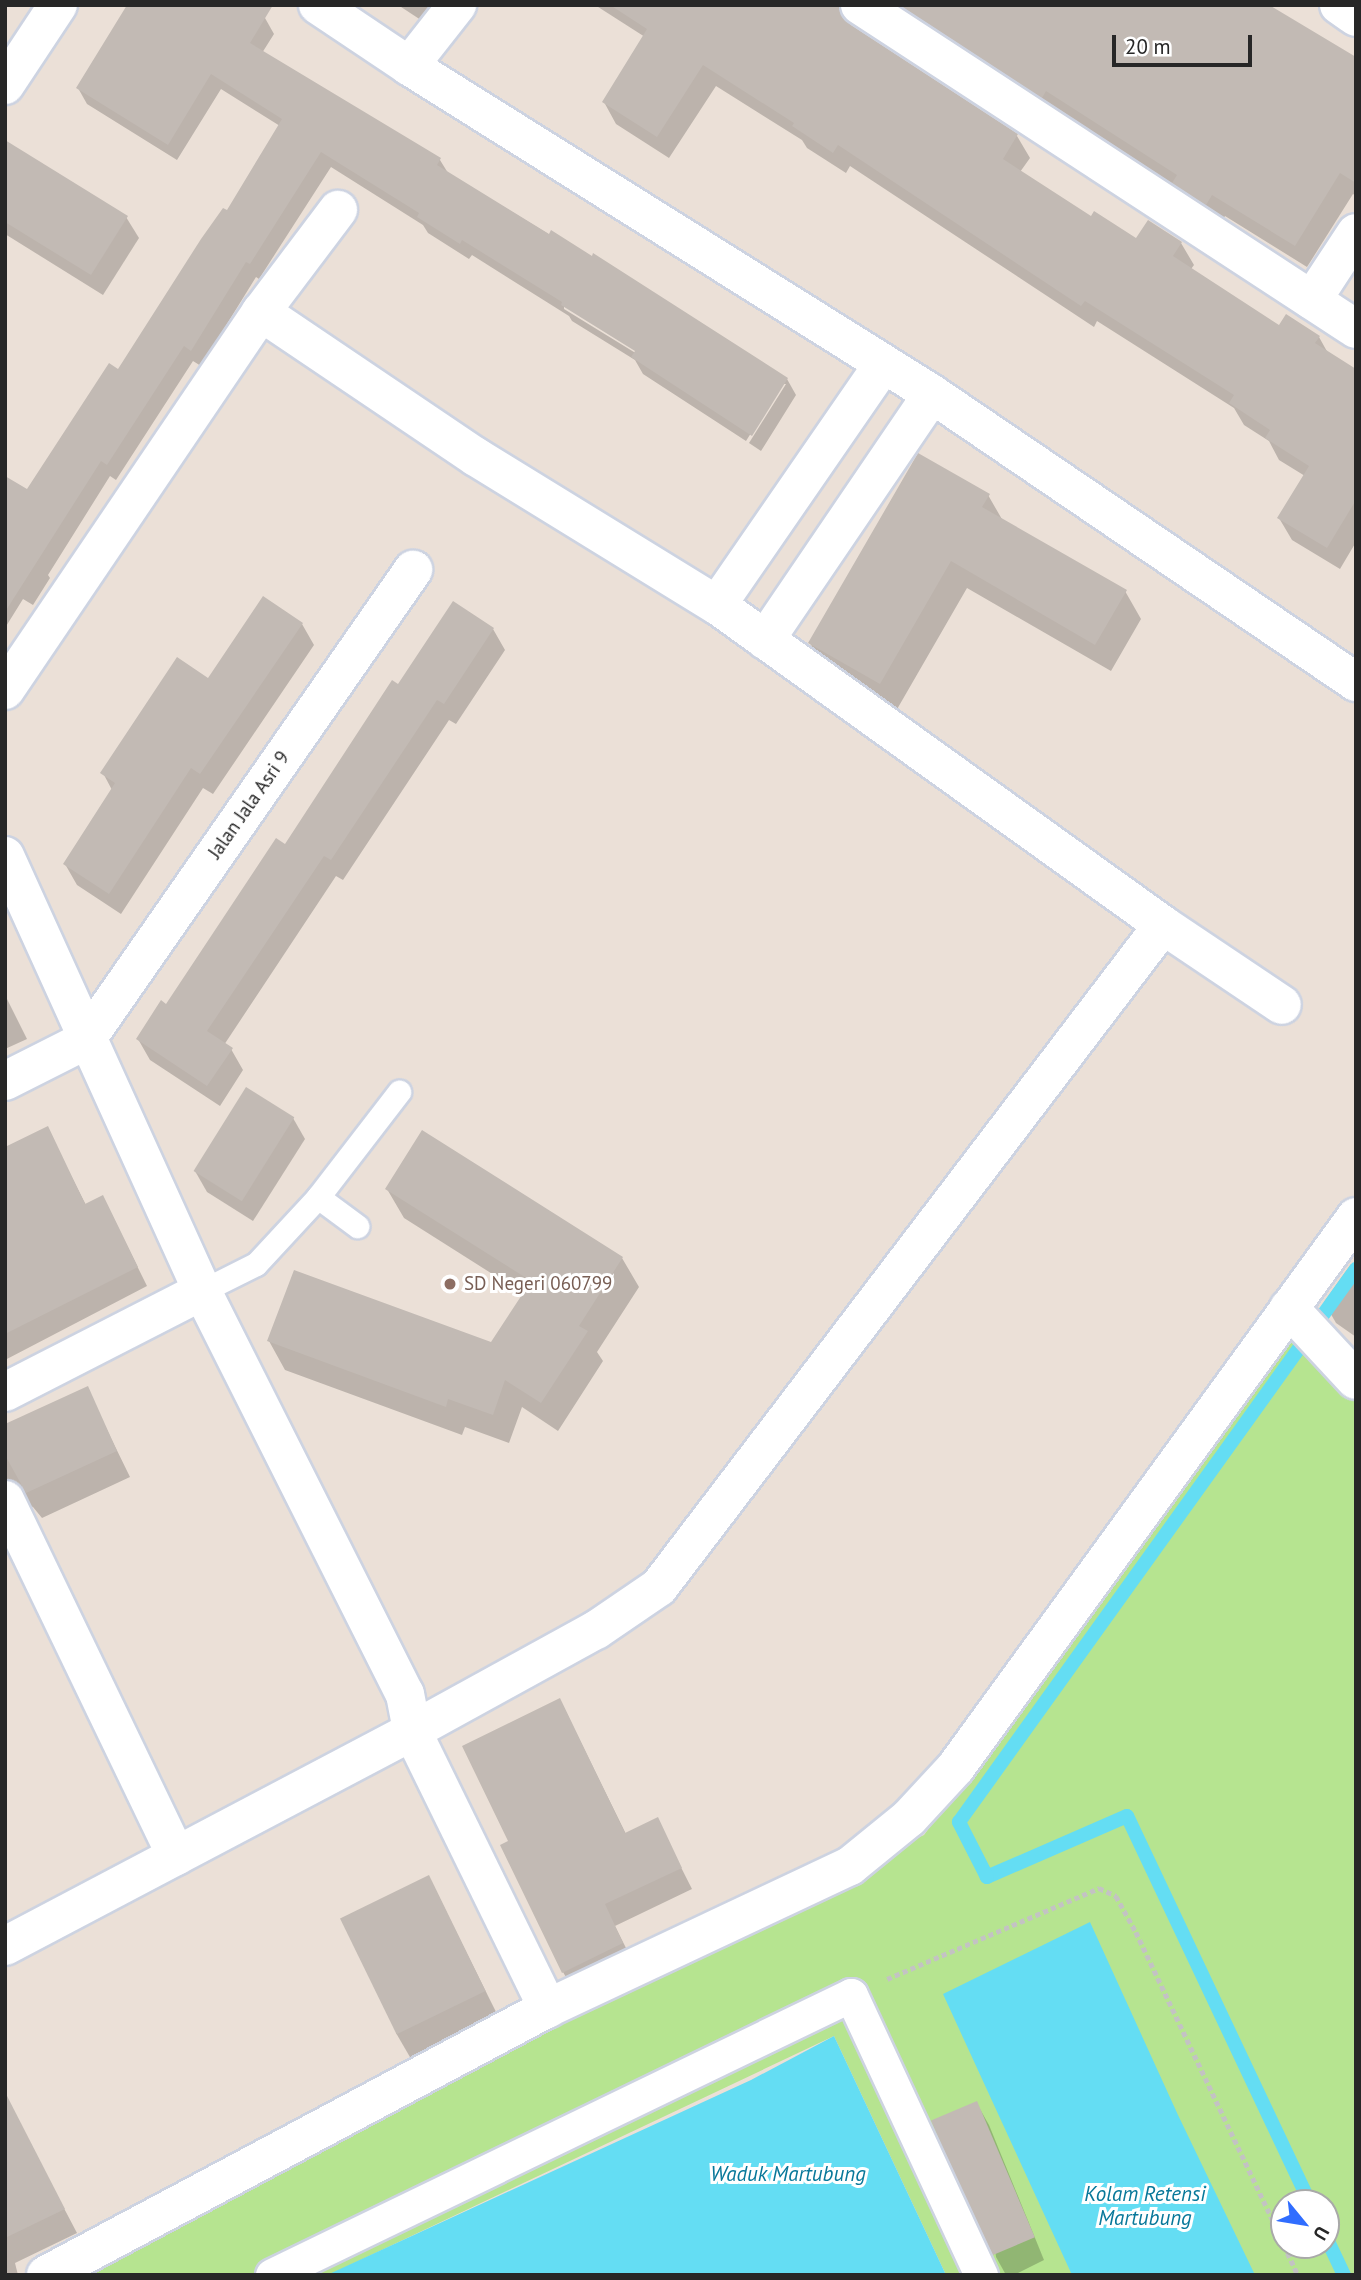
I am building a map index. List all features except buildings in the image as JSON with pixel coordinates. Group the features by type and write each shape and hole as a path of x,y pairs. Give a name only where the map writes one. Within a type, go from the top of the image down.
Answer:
{"street":[{"path":"5,85 58,5"},
{"path":"318,5 409,66 932,394 1356,682"},
{"path":"409,66 457,5"},
{"path":"860,5 1356,329"},
{"path":"1339,5 1356,17"},
{"path":"5,690 261,312 338,210"},
{"path":"1312,300 1356,233"},
{"path":"261,312 476,457 717,605 1163,925 1282,1005"},
{"path":"717,605 883,364"},
{"path":"765,640 932,394"},
{"name":"Jalan Jala Asri 9","path":"86,1040 413,570"},
{"path":"5,856 74,1003 86,1040 202,1292 405,1694 412,1731 548,2008"},
{"path":"5,1946 412,1731 596,1630 659,1587 1163,925"},
{"path":"5,1081 86,1040"},
{"path":"46,2275 548,2008 850,1866 909,1818 956,1767 1293,1313 1356,1217"},
{"path":"5,1392 202,1292"},
{"path":"1293,1313 1356,1380"},
{"path":"5,1500 176,1856"},
{"path":"272,2275 851,1995 981,2275"}],"lane":[{"path":"202,1292 257,1264 318,1197 399,1092"},
{"path":"318,1197 357,1226"}],"path":[{"path":"851,1995 1067,1899 1099,1888 1116,1896 1136,1931 1270,2215"},
{"path":"1291,2259 1298,2275"}],"green space":[{"path":"1311,1308 1356,1353 1356,2275 946,2275 834,2036 329,2275 49,2275 791,1895 924,1835"}],"water":[{"name":"Kolam Retensi Martubung","path":"1090,1922 1255,2275 1072,2275 943,1994"},
{"name":"Waduk Martubung","path":"834,2036 946,2275 327,2275 751,2080"}],"waterway":[{"path":"1303,2189 1127,1816 987,1877 959,1822 1356,1269"},
{"path":"1336,2259 1344,2275"}],"place":[{"name":"SD Negeri 060799","path":"450,1284"}]}
